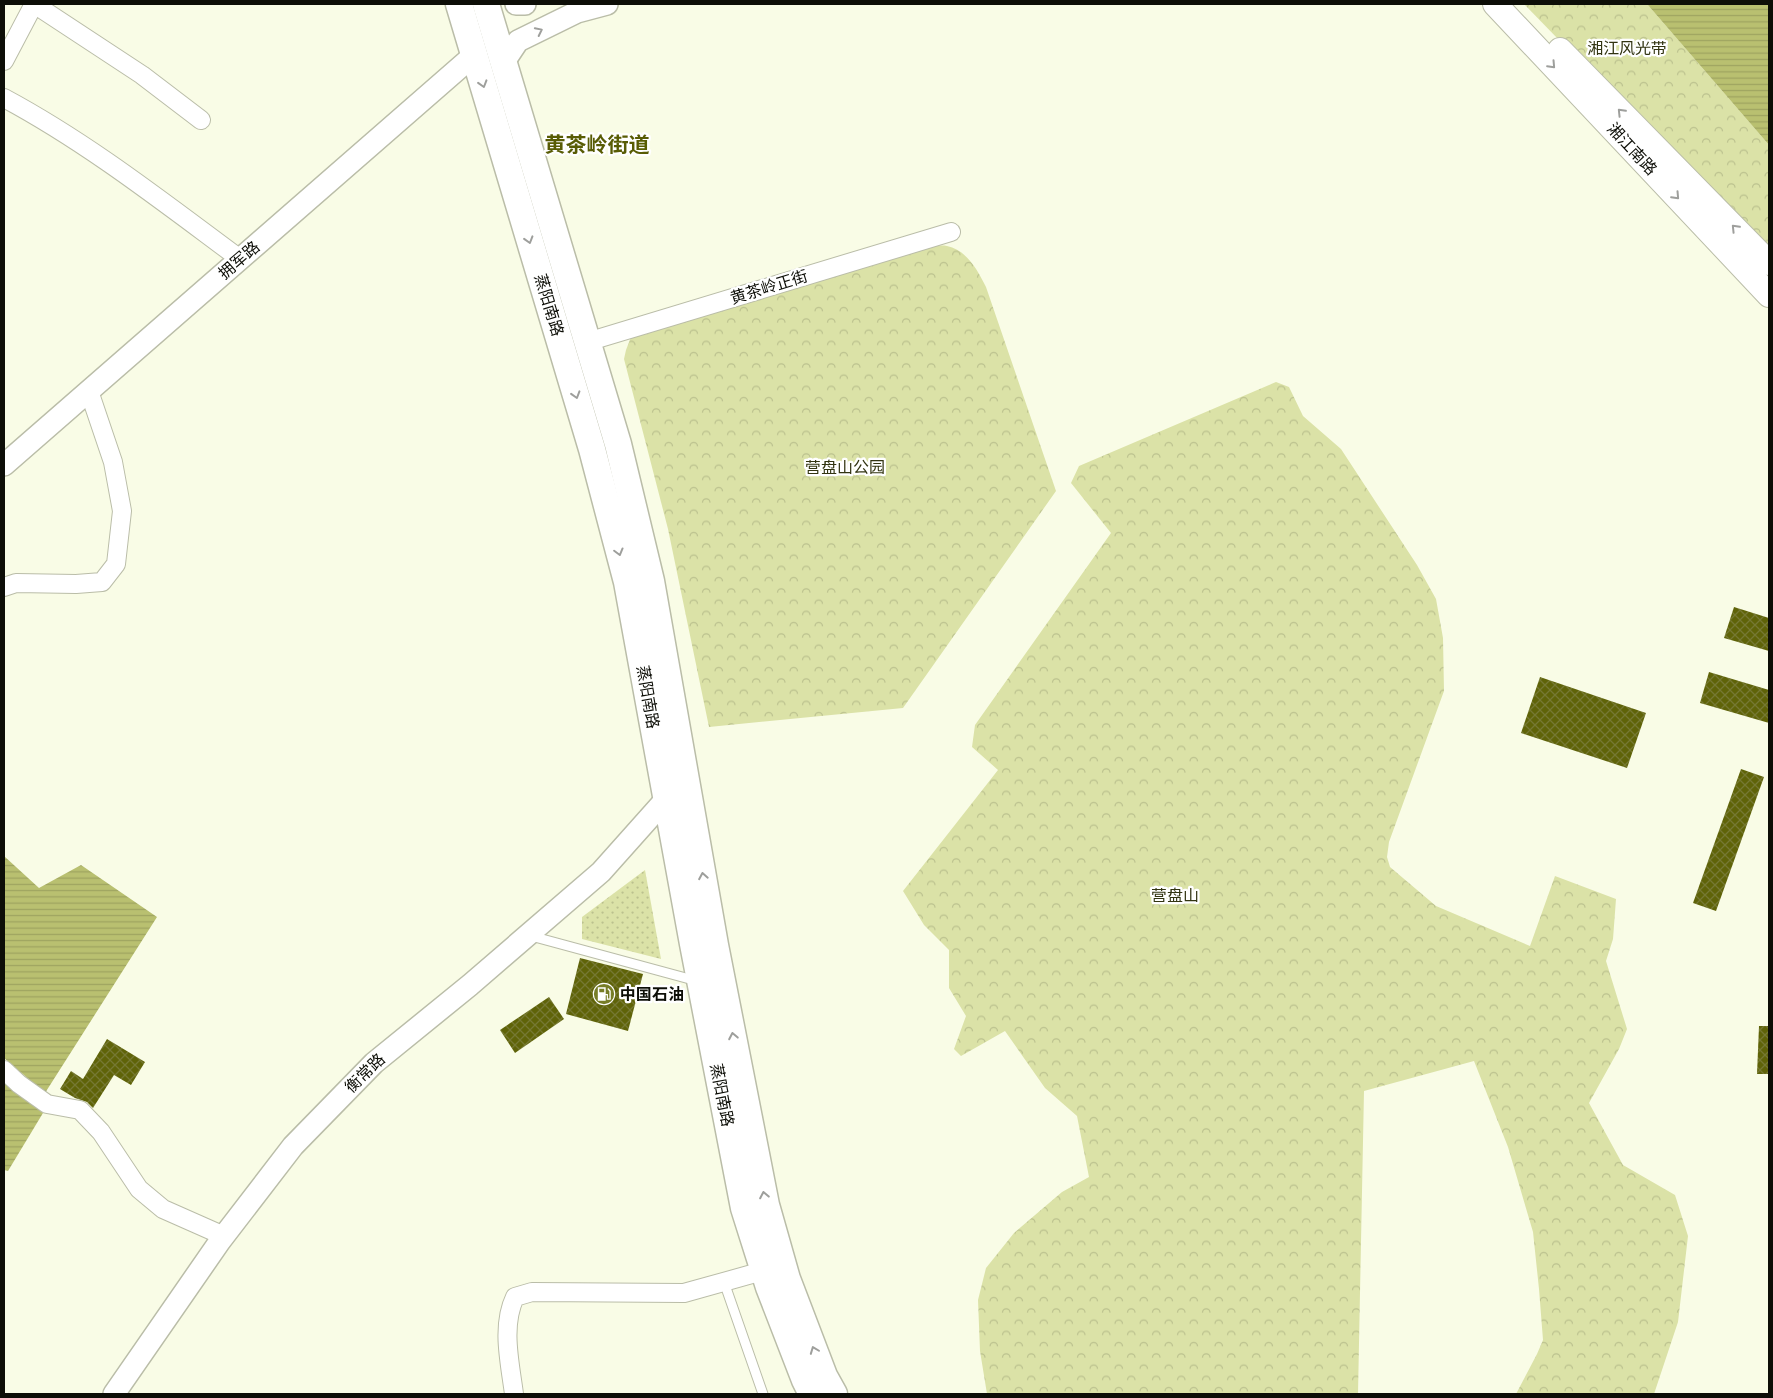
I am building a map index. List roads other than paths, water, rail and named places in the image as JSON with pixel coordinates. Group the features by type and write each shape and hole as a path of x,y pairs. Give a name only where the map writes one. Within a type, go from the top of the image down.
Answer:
{"main road":[{"name":"蒸阳南路","path":"459,4 592,449 627,582 744,1208 763,1270 812,1394"},
{"name":"蒸阳南路","path":"486,4 618,444 651,581 715,945 766,1205 787,1279 824,1376 834,1394"},
{"name":"湘江南路","path":"1495,4 1769,295"},
{"name":"湘江南路","path":"1515,4 1769,263"}],"street":[{"path":"4,61 34,4 142,75 201,120"},
{"path":"516,4 525,4"},
{"path":"504,62 518,41 577,12 607,4"},
{"name":"拥军路","path":"4,466 474,55"},
{"path":"4,98 30,112 114,165 240,259"},
{"name":"黄茶岭正街","path":"587,342 951,232"},
{"path":"4,587 16,582 76,584 102,582 116,564 122,511 113,462 89,391"},
{"name":"衡常路","path":"114,1394 224,1236 293,1146 374,1063 470,985 601,872 667,798"},
{"path":"4,1070 19,1084 47,1104 80,1110 101,1132 139,1189 163,1209 224,1236"},
{"path":"514,1394 507,1332 510,1307 515,1297 532,1292 684,1293 763,1270"}],"lane":[{"path":"528,935 701,983"},
{"path":"724,1282 763,1394"}],"place":[{"name":"中国石油","path":"604,994"}],"district":[{"name":"黄茶岭街道","path":"597,145"}],"park label":[{"name":"湘江风光带","path":"1627,48"},
{"name":"营盘山公园","path":"845,467"},
{"name":"营盘山","path":"1175,895"}]}
